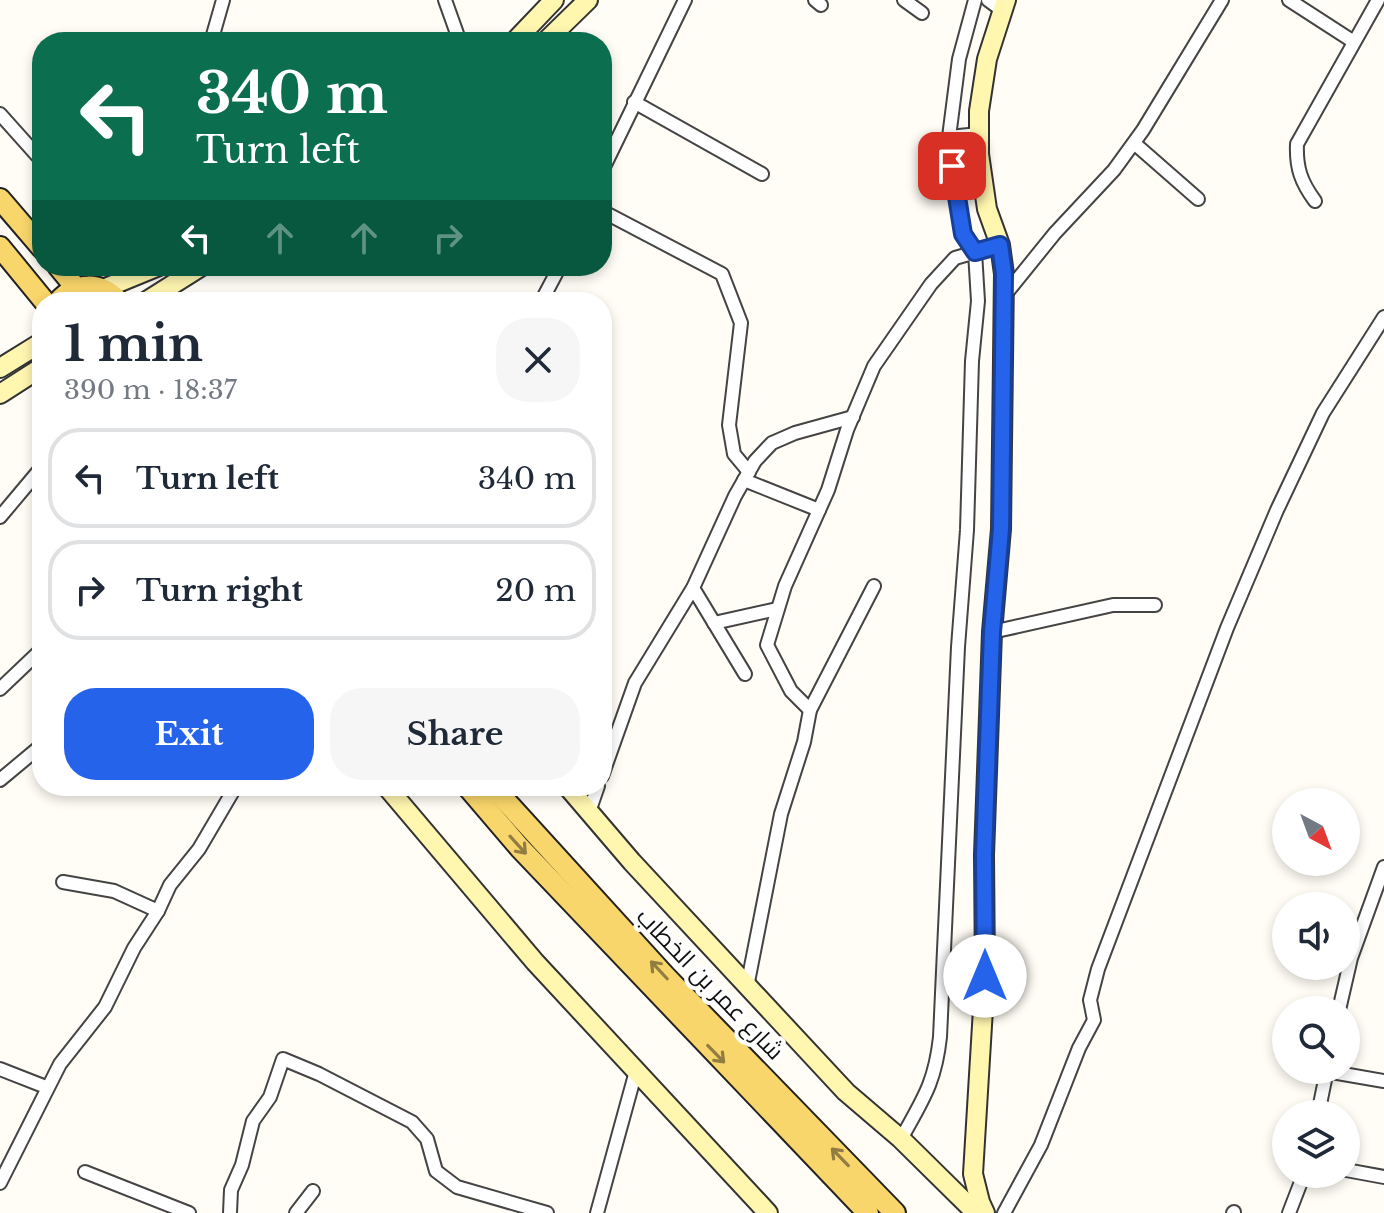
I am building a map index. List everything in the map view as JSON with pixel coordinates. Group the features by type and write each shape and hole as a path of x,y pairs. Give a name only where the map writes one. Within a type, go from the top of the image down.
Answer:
{"main road":[{"path":"0,199 32,236"},
{"path":"0,247 37,292"},
{"path":"66,276 76,288"},
{"path":"68,292 90,286 104,292"},
{"name":"شارع عمر بن الخطاب","path":"476,796 520,848 868,1213"},
{"name":"شارع عمر بن الخطاب","path":"501,796 665,976 895,1213"}],"street":[{"path":"214,32 223,0"},
{"path":"445,0 456,32"},
{"path":"524,32 554,0"},
{"path":"555,32 588,0"},
{"path":"612,149 685,0"},
{"path":"904,0 922,13"},
{"path":"901,1139 931,1086 940,1037 958,647 967,530 972,361 978,301 975,252 963,234 949,137 959,59 975,0"},
{"path":"1004,296 1134,143 1222,0"},
{"path":"1289,0 1354,42"},
{"path":"1315,201 1302,184 1296,164 1297,144 1378,0"},
{"path":"985,1213 973,1174 985,976 984,855 992,632 1001,529 1004,296 1000,245 987,209 979,154 979,111 999,4"},
{"path":"634,102 762,174"},
{"path":"0,114 32,150"},
{"path":"949,137 979,134"},
{"path":"1134,143 1198,199"},
{"path":"612,216 722,274 741,323 729,425 734,454 747,476 819,510"},
{"path":"810,710 791,691 767,645 785,586 819,510 853,417 874,366 931,284 955,258 1000,245"},
{"path":"116,292 142,276"},
{"path":"164,292 187,276"},
{"path":"1004,1213 1041,1145 1079,1048 1094,1020 1090,1000 1098,969 1227,628 1277,510 1323,413 1384,317"},
{"path":"0,368 32,348"},
{"path":"0,394 32,373"},
{"path":"612,748 635,683 693,588 755,461 772,443 795,433 853,417"},
{"path":"0,517 32,479"},
{"path":"747,988 781,814 804,742 810,710 874,586"},
{"path":"693,588 745,674"},
{"path":"992,632 1113,605 1155,605"},
{"path":"714,623 777,609"},
{"path":"0,689 32,659"},
{"path":"0,780 32,753"},
{"path":"0,1183 46,1087 105,1007 170,885 199,849 230,796"},
{"path":"394,796 535,962 768,1213"},
{"path":"575,796 747,988 846,1092 901,1139 976,1213"},
{"path":"589,812 595,796"},
{"path":"1342,996 1351,958 1384,867"},
{"path":"63,882 114,891 158,911"},
{"path":"230,1213 231,1190 242,1165 253,1121 270,1097 283,1059 412,1122 427,1139 436,1171 457,1187 547,1213"},
{"path":"0,1069 46,1087"},
{"path":"597,1213 636,1071"},
{"path":"1360,1076 1384,1079"},
{"path":"85,1172 189,1213"},
{"path":"1360,1173 1384,1177"},
{"path":"1289,1213 1299,1188"},
{"path":"296,1213 313,1191"}],"route":[{"path":"952,166 963,234 975,252 1000,245 1004,274 1001,529 992,632 984,855 985,976"}]}
